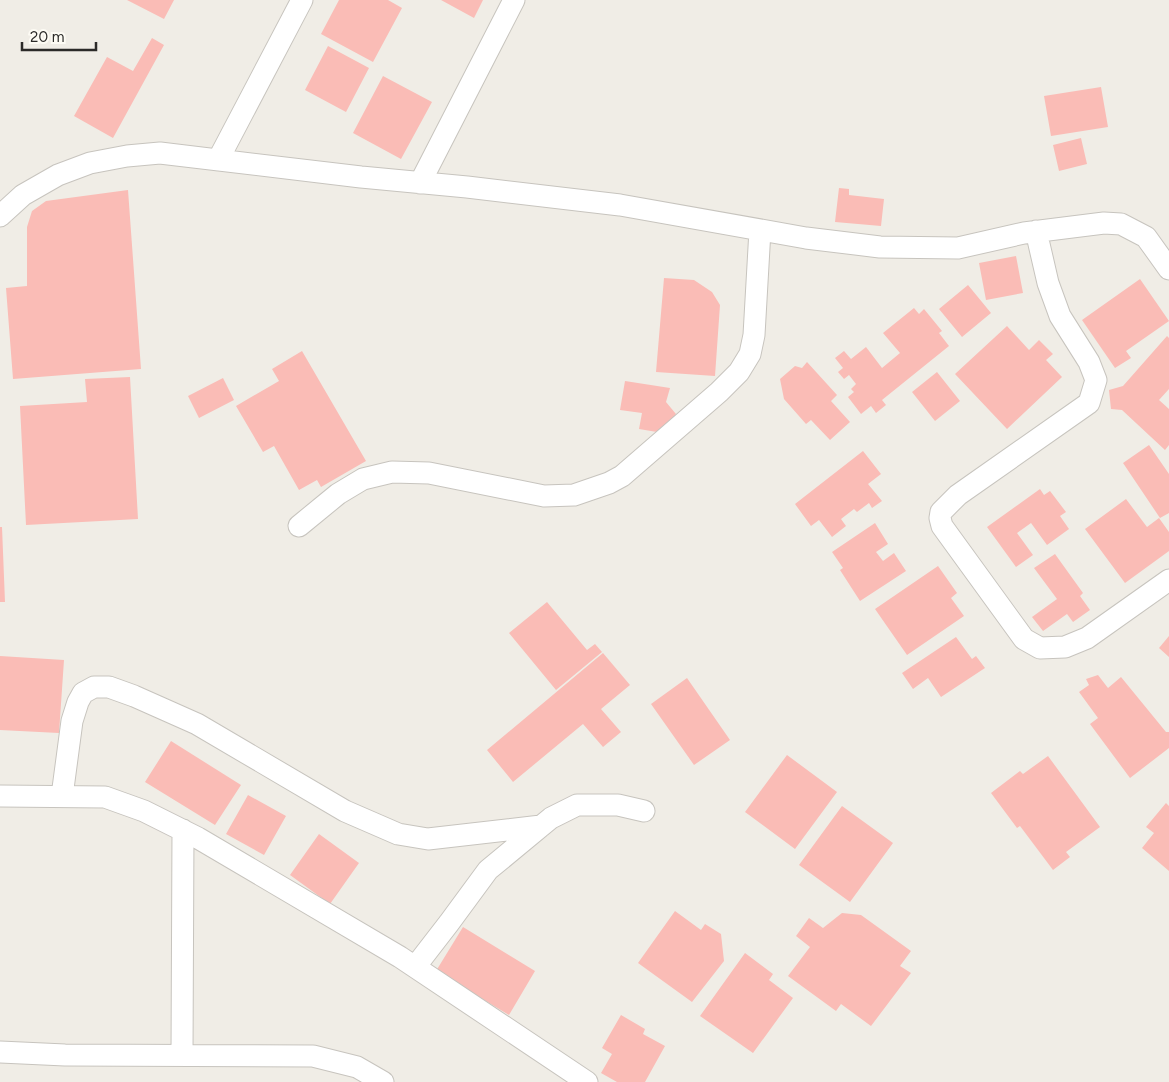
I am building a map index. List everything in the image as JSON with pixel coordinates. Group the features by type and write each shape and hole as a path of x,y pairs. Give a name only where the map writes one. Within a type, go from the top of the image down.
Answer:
{"street":[{"path":"218,160 302,0"},
{"path":"420,183 514,0"},
{"path":"0,216 22,196 58,175 90,163 127,156 160,153 620,205 806,238 880,247 958,248 1024,233 1104,223 1121,224 1146,237 1169,269"},
{"path":"299,526 338,494 364,479 392,472 429,473 544,496 574,496 622,476 719,392 738,372 750,354 754,335 760,230"},
{"path":"1036,232 1048,283 1060,316 1089,362 1096,380 1088,403 958,495 942,512 940,518 942,526 1024,639 1040,648 1066,646 1087,638 1169,580"},
{"path":"62,796 72,721 78,702 83,693 94,687 108,687 134,696 197,724 345,811 398,834 428,839 541,826"},
{"path":"0,796 105,796 144,811 215,848 400,957 585,1081"},
{"path":"415,967 450,923 488,870 551,818 577,805 618,805 644,811"},
{"path":"182,1056 183,830"},
{"path":"0,1052 65,1055 313,1056 356,1067 383,1082"}],"building":[{"path":"127,0 174,0 164,19"},
{"path":"339,0 388,0 402,8 373,62 321,34"},
{"path":"441,0 483,0 474,18"},
{"path":"152,38 164,45 113,138 74,116 107,57 133,71"},
{"path":"328,46 369,68 346,112 305,90"},
{"path":"383,76 432,102 401,159 353,133"},
{"path":"1101,87 1108,127 1051,136 1044,96"},
{"path":"1081,138 1087,164 1059,171 1053,145"},
{"path":"839,188 849,189 849,195 884,199 881,226 835,222"},
{"path":"128,190 141,369 13,379 6,288 27,286 27,227 32,211 46,201"},
{"path":"1016,256 1023,293 986,300 979,263"},
{"path":"664,278 694,280 712,292 720,305 715,376 656,372"},
{"path":"1140,279 1169,321 1126,351 1131,358 1115,368 1082,320"},
{"path":"968,285 991,313 962,337 939,309"},
{"path":"914,308 919,314 924,309 942,331 939,333 949,346 882,400 886,405 876,413 871,406 861,414 848,397 854,392 851,389 856,384 849,375 844,379 838,372 843,368 835,358 844,351 851,359 866,347 882,368 900,353 883,333"},
{"path":"1007,326 1029,350 1039,340 1053,354 1046,360 1062,377 1007,429 955,374"},
{"path":"1167,336 1169,338 1169,389 1159,400 1169,409 1169,445 1165,450 1122,410 1111,409 1109,390 1123,386"},
{"path":"302,351 366,461 321,487 317,480 299,490 274,446 263,452 236,406 279,381 272,369"},
{"path":"807,362 837,395 831,401 850,422 830,440 811,420 806,424 784,399 780,379 795,366 802,368"},
{"path":"937,372 960,401 935,421 912,392"},
{"path":"130,377 138,519 26,525 20,406 87,402 85,379"},
{"path":"223,378 234,400 199,418 188,396"},
{"path":"625,381 670,388 666,402 676,414 663,433 639,429 642,413 620,410"},
{"path":"1149,445 1169,474 1169,513 1160,518 1123,463"},
{"path":"863,451 881,474 868,484 882,501 872,508 869,503 857,512 854,509 841,519 846,526 832,537 819,520 811,526 795,504"},
{"path":"1040,489 1044,495 1050,491 1066,512 1060,516 1069,529 1047,545 1031,523 1017,533 1033,555 1016,567 987,527"},
{"path":"1126,499 1147,527 1159,518 1169,532 1169,551 1125,583 1085,529"},
{"path":"875,523 888,544 876,552 883,561 894,553 906,571 860,601 840,570 843,568 832,552"},
{"path":"0,527 2,527 5,602 0,602"},
{"path":"1055,554 1083,593 1080,596 1090,610 1073,622 1067,614 1043,631 1032,617 1057,599 1034,568"},
{"path":"938,566 957,593 951,598 964,616 907,655 875,609"},
{"path":"547,602 587,650 595,644 602,652 556,690 509,633"},
{"path":"1169,636 1169,657 1159,648"},
{"path":"956,637 972,659 976,656 985,668 941,697 928,678 913,689 902,673"},
{"path":"603,653 630,685 601,709 621,732 603,747 583,724 513,782 487,750"},
{"path":"0,656 64,660 59,733 0,730"},
{"path":"1098,675 1108,688 1121,677 1166,732 1169,732 1169,748 1130,778 1090,724 1098,718 1079,692 1089,685 1086,679"},
{"path":"687,678 730,740 694,765 651,704"},
{"path":"171,741 241,785 215,825 145,782"},
{"path":"787,755 837,792 795,849 745,812"},
{"path":"1048,756 1100,827 1066,852 1070,857 1053,870 1020,826 1017,828 991,793 1020,771 1023,774"},
{"path":"248,795 286,816 264,855 226,834"},
{"path":"1166,803 1169,806 1169,871 1142,848 1154,833 1146,827"},
{"path":"842,806 893,843 850,902 799,865"},
{"path":"319,834 359,863 330,904 290,875"},
{"path":"675,911 701,930 705,924 721,934 724,961 692,1002 638,963"},
{"path":"842,913 861,915 911,951 900,966 911,973 871,1026 841,1004 836,1011 788,976 810,947 796,936 809,918 823,928"},
{"path":"463,927 535,971 509,1015 436,971"},
{"path":"745,953 773,974 769,980 793,998 753,1053 700,1016"},
{"path":"621,1015 645,1029 643,1034 665,1046 645,1082 617,1082 601,1073 612,1054 602,1048"}]}
